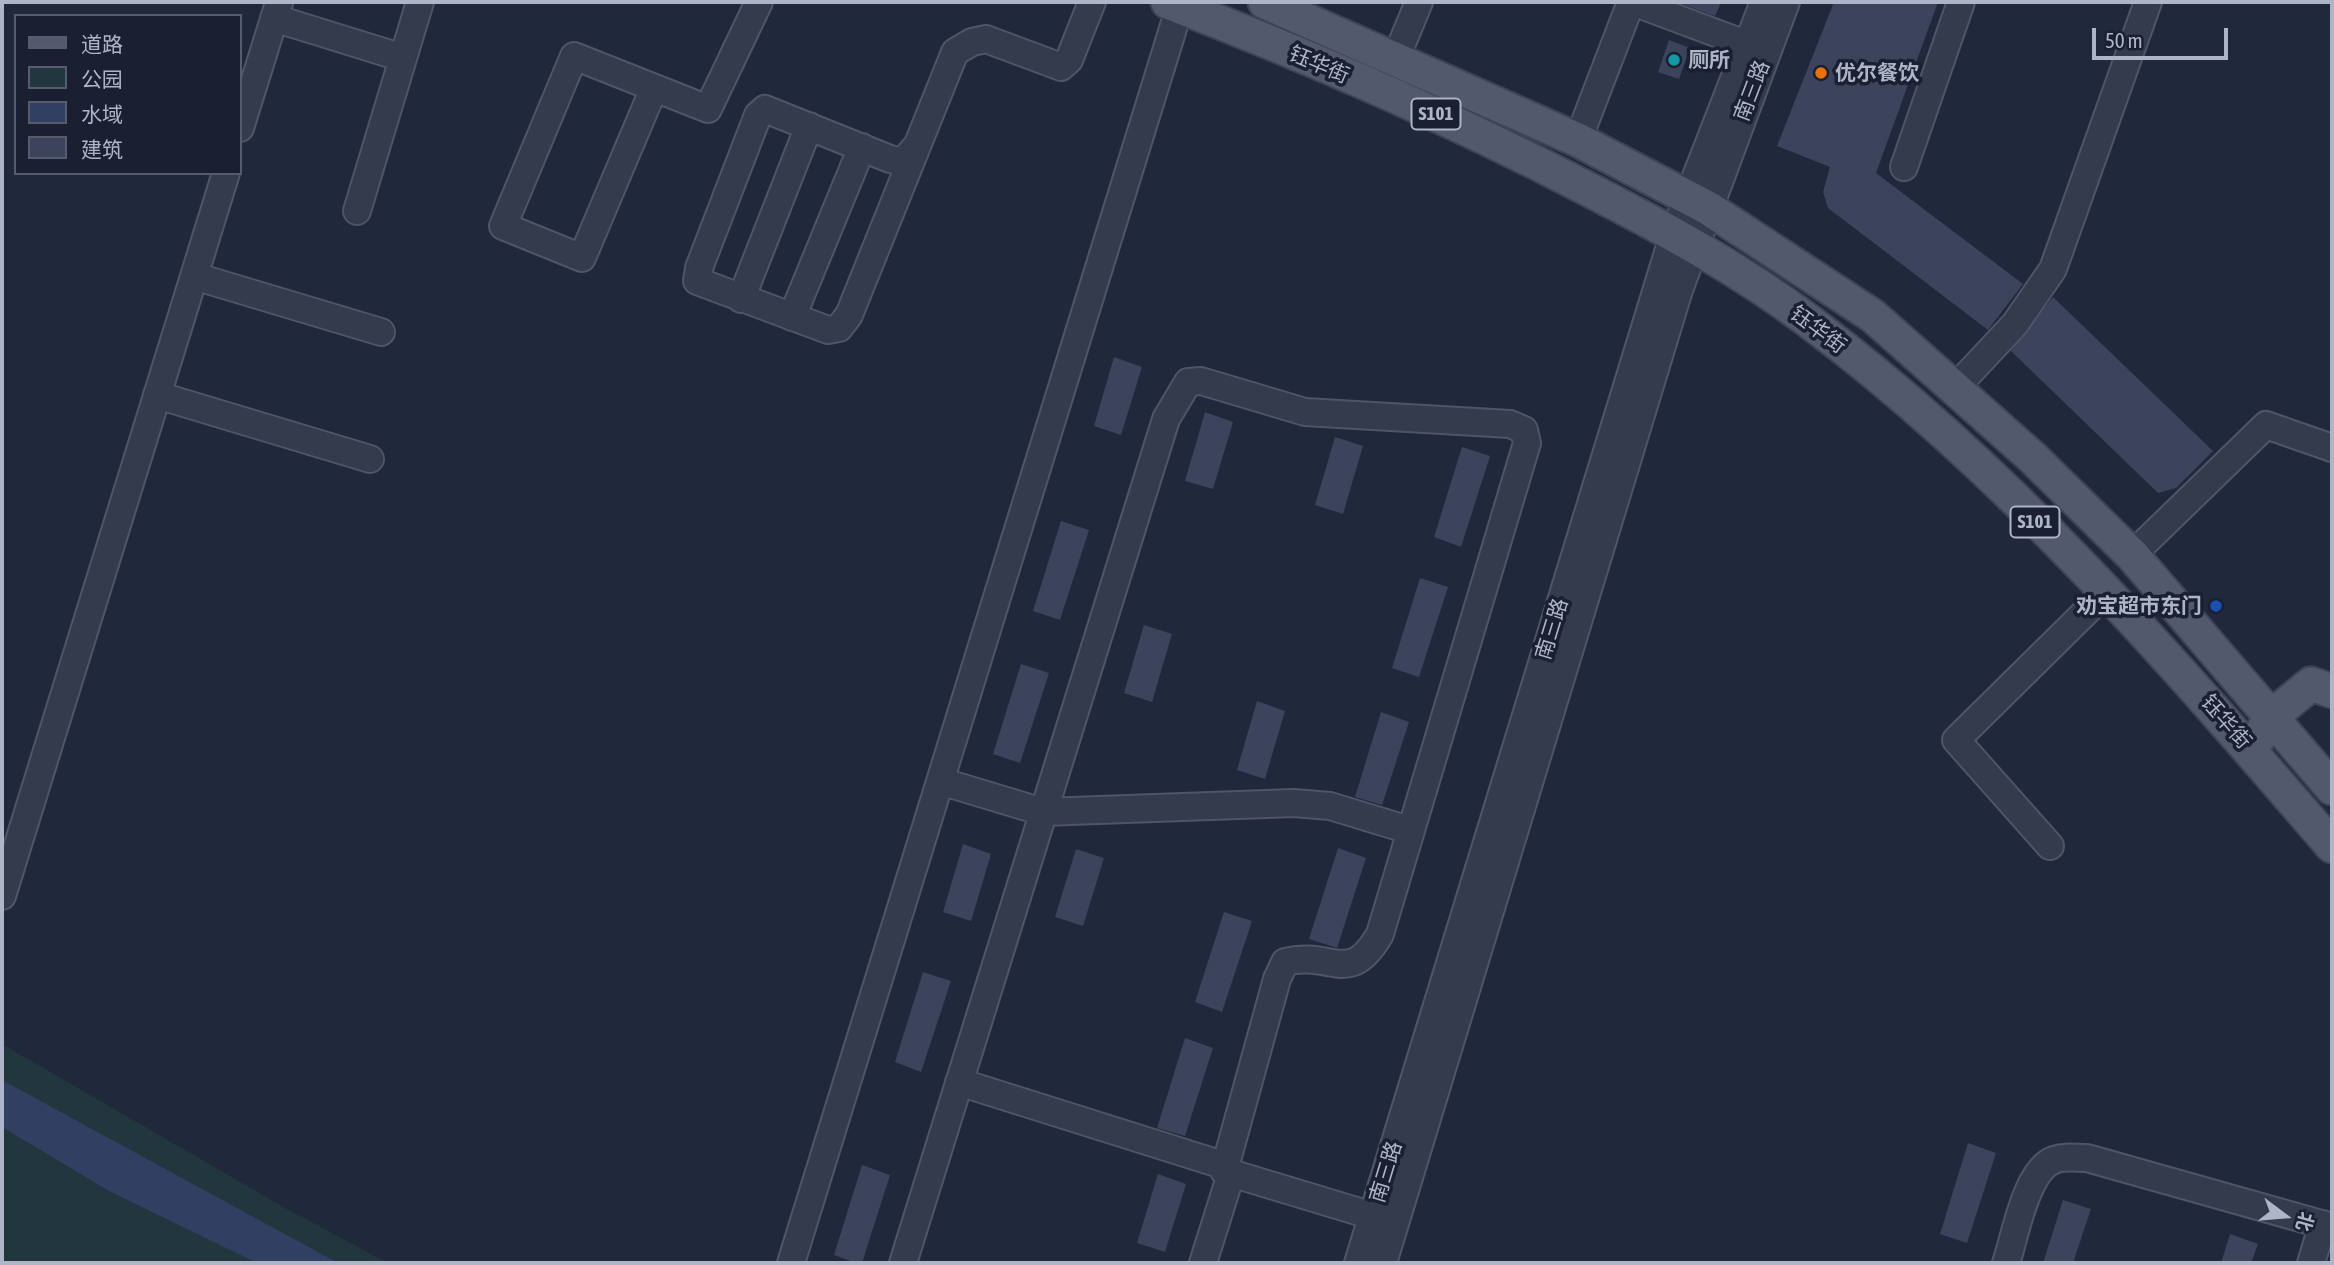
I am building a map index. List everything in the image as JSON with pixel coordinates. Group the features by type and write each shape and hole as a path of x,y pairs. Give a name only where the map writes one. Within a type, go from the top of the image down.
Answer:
{"main road":[{"name":"钰华街","path":"1265,2 1578,139 1698,202 1873,316 1956,387 2133,555 2332,788"},
{"name":"钰华街","path":"1174,4 1479,133 1684,239 1809,321 1893,389 1957,446 2107,591 2252,752 2332,846"},
{"path":"2252,752 2271,717 2311,684 2332,691"}],"street":[{"path":"357,211 420,2"},
{"path":"654,88 582,258 503,226 574,56 708,109 759,2"},
{"path":"914,149 902,162 765,109 758,115 699,268 697,281 828,330 839,328 849,315 955,52 972,42 986,39 1061,67 1069,60 1092,2"},
{"path":"1396,58 1419,2"},
{"path":"1578,139 1632,2 1748,45"},
{"name":"南三路","path":"1698,202 1764,2"},
{"name":"南三路","path":"1358,1263 1684,239 1786,2"},
{"path":"1904,167 1961,2"},
{"path":"1956,387 2015,324 2053,269 2148,2"},
{"path":"791,1263 940,782 1174,4"},
{"path":"242,121 276,10 403,58"},
{"path":"741,299 809,126"},
{"path":"792,317 862,148"},
{"path":"2,896 225,175"},
{"name":"南三路","path":"1383,1263 1684,239"},
{"path":"194,276 381,332"},
{"path":"903,1263 1166,419 1188,382 1201,381 1305,412 1510,424 1524,429 1527,443 1380,934 1369,953 1346,966 1302,957 1285,962 1277,979 1203,1263"},
{"path":"157,395 370,459"},
{"path":"2133,555 2266,425 2332,448"},
{"path":"2050,846 1956,740 2107,591"},
{"path":"940,782 1043,812 1294,803 1330,806 1409,830"},
{"path":"959,1082 1373,1216"},
{"path":"2006,1263 2031,1184 2039,1170 2052,1160 2067,1157 2087,1158 2328,1226 2311,1263"}],"green space":[{"path":"2,1044 287,1209 388,1263 2,1263"}],"water":[{"path":"2,1080 338,1263 257,1263 109,1191 2,1127"}],"building":[{"path":"1677,2 1721,2 1715,16"},
{"path":"1834,2 1938,2 1876,173 2023,284 1988,330 1828,208 1823,192 1830,167 1777,146"},
{"name":"厕所","path":"1669,40 1690,48 1679,79 1658,72"},
{"path":"2053,297 2213,451 2176,488 2158,493 2011,351"},
{"path":"1114,357 1142,367 1121,435 1094,426"},
{"path":"1205,412 1233,422 1213,489 1185,481"},
{"path":"1335,437 1363,446 1343,514 1315,505"},
{"path":"1462,447 1490,456 1461,547 1434,537"},
{"path":"1061,521 1089,530 1060,620 1033,611"},
{"path":"1420,578 1448,587 1419,677 1392,668"},
{"path":"1144,625 1172,634 1152,702 1124,693"},
{"path":"1021,664 1049,673 1020,763 993,754"},
{"path":"1257,701 1285,711 1265,779 1237,770"},
{"path":"1381,712 1409,722 1382,805 1355,797"},
{"path":"963,844 991,854 971,921 943,912"},
{"path":"1338,848 1366,858 1337,948 1309,939"},
{"path":"1076,849 1104,858 1083,926 1055,917"},
{"path":"1224,912 1252,921 1222,1012 1195,1002"},
{"path":"923,972 951,981 921,1072 895,1062"},
{"path":"1185,1038 1213,1048 1185,1136 1157,1128"},
{"path":"1968,1143 1996,1153 1967,1243 1940,1234"},
{"path":"862,1165 890,1175 862,1263 856,1263 834,1255"},
{"path":"1158,1174 1186,1184 1165,1252 1137,1243"},
{"path":"2063,1200 2091,1209 2073,1263 2043,1263"},
{"path":"2230,1234 2258,1244 2251,1263 2221,1263"}],"place":[{"name":"厕所","path":"1674,60"},
{"name":"优尔餐饮","path":"1821,73"},
{"name":"劝宝超市东门","path":"2216,606"}]}
